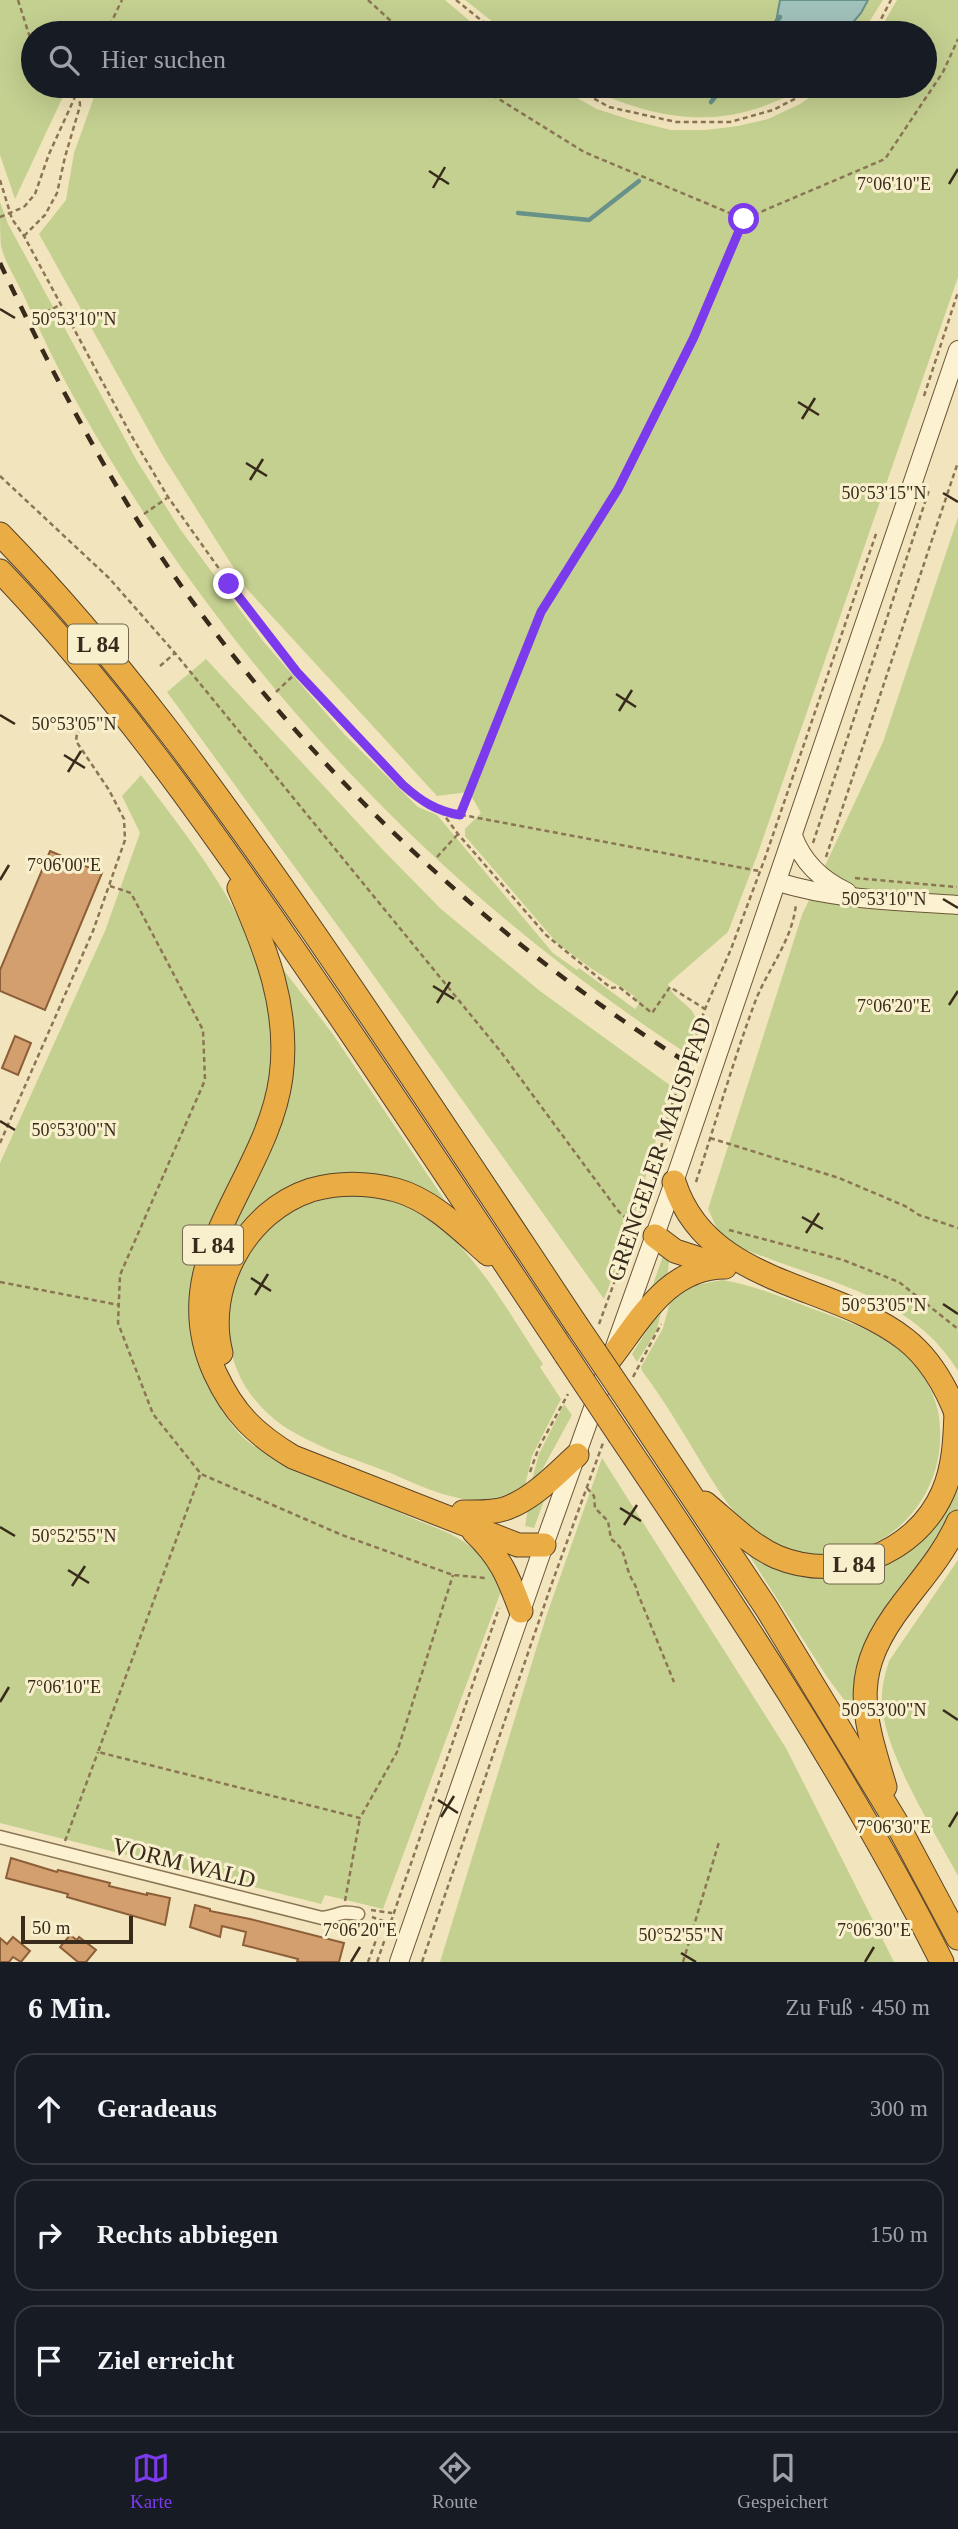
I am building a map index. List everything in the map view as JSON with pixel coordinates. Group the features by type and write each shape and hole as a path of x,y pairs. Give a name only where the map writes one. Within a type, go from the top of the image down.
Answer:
{"highway":[{"name":"L 84","path":"0,534 121,670 199,770 345,979 767,1609 895,1820 958,1938"},
{"name":"L 84","path":"0,571 98,683 217,837 389,1090 566,1355 613,1438 791,1696 914,1906 942,1962"},
{"name":"L 84","path":"217,837 274,976 280,1001 284,1043 281,1080 274,1110 260,1147 221,1224 204,1272 200,1317 210,1363 233,1408 270,1443 293,1457 326,1471 465,1518 501,1562 522,1611"},
{"name":"L 84","path":"674,1182 687,1209 726,1260"},
{"name":"L 84","path":"512,1274 423,1201 398,1191 368,1185 335,1185 311,1190 290,1199 257,1224 236,1253 220,1297 218,1342 223,1362 240,1398 253,1415 283,1439 465,1518 518,1545 544,1545"},
{"name":"L 84","path":"655,1236 687,1238 726,1260 865,1315 897,1333 929,1363 957,1415 951,1466 936,1506 916,1531 898,1545 878,1557 855,1564 818,1567 777,1557 754,1544 682,1484"},
{"path":"610,1359 653,1303 677,1281 726,1260"},
{"name":"L 84","path":"465,1518 508,1508 544,1485 577,1455"},
{"name":"L 84","path":"895,1820 866,1723 864,1698 867,1671 888,1623 932,1567 958,1522"}],"main road":[{"name":"GRENGELER MAUSPFAD","path":"399,1962 674,1182 958,350"},
{"path":"793,836 800,853 817,874 829,884 861,898"},
{"path":"778,882 797,888 861,898 958,905"}],"street":[{"name":"VORM WALD","path":"0,1838 322,1918 332,1917 343,1911 358,1914"}],"path":[{"path":"18,0 25,21"},
{"path":"112,21 122,0"},
{"path":"368,0 391,21"},
{"path":"456,0 482,21"},
{"path":"879,21 891,0"},
{"path":"937,81 958,38"},
{"path":"0,217 24,207 35,194 74,98"},
{"path":"24,236 45,215 57,193 80,106 80,98"},
{"path":"497,98 584,152 744,219"},
{"path":"593,98 609,107 676,122 730,122 773,110 796,98"},
{"path":"460,815 541,612 618,489 694,337 744,219 885,159 926,98"},
{"path":"0,180 12,219 24,236 131,435 168,497 229,584 297,672 403,785 422,802 441,811 759,872"},
{"path":"921,405 958,292"},
{"path":"38,316 60,305"},
{"path":"824,864 958,462"},
{"path":"0,476 109,579 175,653 500,1052 619,1212 655,1236"},
{"path":"811,850 933,478"},
{"path":"144,514 168,497"},
{"path":"441,811 458,835 546,935 611,988 620,987 652,1013 670,986 705,1009 731,949 759,872 881,521"},
{"path":"160,666 175,653"},
{"path":"276,692 297,672"},
{"path":"0,1143 93,931 125,840 124,819 109,790 76,741 77,733 88,724"},
{"path":"436,857 458,835"},
{"path":"850,878 958,887"},
{"path":"687,1209 755,1002 792,928 797,888"},
{"path":"710,1138 839,1178 905,1206 919,1215 958,1228"},
{"path":"730,1230 843,1260 899,1282 958,1329"},
{"path":"0,1282 119,1305"},
{"path":"631,1382 660,1329 663,1318"},
{"path":"422,1962 587,1488 613,1438"},
{"path":"60,1854 201,1474"},
{"path":"587,1488 594,1496 595,1508 608,1521 611,1539 621,1547 674,1682"},
{"path":"343,1911 360,1818 397,1752 453,1575"},
{"path":"98,1752 360,1818"},
{"path":"683,1962 719,1842"},
{"path":"358,1914 365,1909 393,1913"},
{"path":"358,1914 383,1921 368,1962"}],"green space":[{"path":"0,0 445,0 470,21 21,21 21,98 62,98 15,199 0,155"},
{"path":"465,0 780,0 776,21 492,21"},
{"path":"868,0 883,0 870,21 854,21"},
{"path":"897,0 958,0 958,277 758,853 728,932 668,984 696,1019 686,1053 594,989 506,920 423,846 344,767 270,684 202,596 138,504 72,394 5,258 1,246 0,202 8,224 137,461 180,529 263,641 345,735 418,807 437,815 553,953 577,970 579,968 635,1009 639,1004 633,995 557,943 465,836 465,829 481,813 469,792 437,796 247,589 163,456 39,234 66,200 74,153 94,98 577,98 597,109 671,130 706,130 768,119 809,98 937,98 937,21 885,21"},
{"path":"611,98 784,98 749,111 724,116 676,116"},
{"path":"958,517 958,1371 922,1329 901,1314 854,1290 727,1241 719,1232 708,1209 802,915 883,742"},
{"path":"206,659 441,909 540,991 671,1086 630,1232 604,1299 359,955 167,692"},
{"path":"141,775 187,836 229,901 247,935 261,971 269,1008 272,1047 267,1089 254,1127 205,1237 194,1275 190,1315 198,1359 206,1380 231,1423 246,1440 261,1451 453,1535 506,1578 383,1909 325,1895 321,1904 0,1823 0,1163 105,931 140,833 122,796"},
{"path":"276,960 332,1033 454,1214 370,1179 248,1227 206,1288 280,1113"},
{"path":"348,1195 401,1204 424,1216 445,1232 482,1273 543,1364 540,1367 561,1399 532,1456 524,1490 480,1500 462,1499 440,1493 306,1439 277,1421 251,1395 231,1352 228,1328 235,1282 245,1260 258,1240 283,1217 310,1204"},
{"path":"664,1253 670,1255 667,1278 650,1293"},
{"path":"722,1280 768,1292 865,1329 901,1351 924,1377 938,1411 939,1451 929,1486 910,1516 884,1538 853,1552 818,1555 784,1548 750,1527 723,1497 642,1371 641,1367 663,1328 670,1302 686,1287"},
{"path":"663,1305 656,1332 637,1362 632,1354"},
{"path":"564,1404 572,1415 542,1470 531,1483 539,1454"},
{"path":"602,1458 786,1748 894,1962 440,1962 546,1617"},
{"path":"958,1458 958,1507 953,1521 856,1712 827,1677 742,1544 775,1562 901,1550"},
{"path":"548,1490 534,1528 525,1526 529,1503"},
{"path":"958,1560 958,1876 891,1745 882,1698 889,1661"}],"water":[{"path":"780,0 868,0 854,21 776,21"}],"building":[{"path":"50,851 102,873 45,1010 0,991 0,970"},
{"path":"15,1036 31,1043 18,1075 2,1068"},
{"path":"11,1858 57,1872 58,1870 110,1883 109,1886 170,1898 165,1925 67,1897 68,1894 6,1878"},
{"path":"195,1905 210,1911 344,1943 339,1962 297,1962 298,1959 243,1945 246,1932 222,1926 220,1937 190,1927"},
{"path":"70,1935 77,1940 79,1937 96,1950 86,1962 78,1962 60,1947"},
{"path":"13,1937 30,1951 21,1962 13,1957 9,1962 0,1962 0,1938 7,1944"}],"waterway":[{"path":"777,21 780,17"},
{"path":"711,102 714,98"},
{"path":"518,213 589,220 639,181"}],"railway":[{"path":"0,263 64,392 117,487 189,598 248,675 312,749 380,819 451,886 526,949 604,1007 683,1060"}],"route":[{"path":"229,584 297,672 403,785 422,802 441,811 460,815 541,612 618,489 694,337 744,219"}]}
